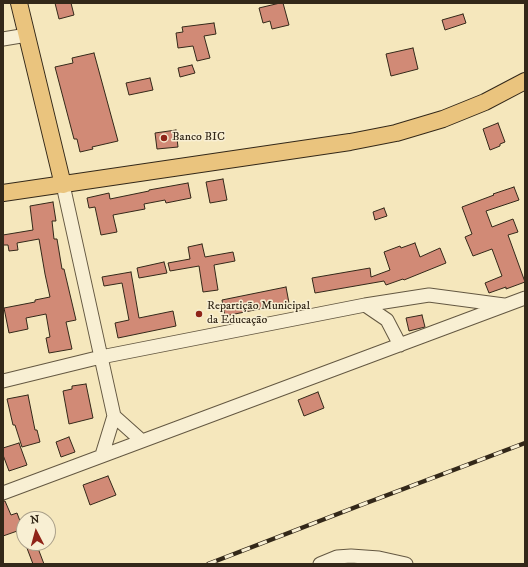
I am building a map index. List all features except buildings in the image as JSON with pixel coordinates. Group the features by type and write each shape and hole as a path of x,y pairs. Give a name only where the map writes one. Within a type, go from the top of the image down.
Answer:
{"main road":[{"path":"19,3 62,185"},
{"path":"3,193 350,142 396,133 443,119 485,102 525,81"}],"street":[{"path":"3,39 27,35"},
{"path":"62,185 114,416 102,456"},
{"path":"3,381 101,357 365,305 429,295 506,305"},
{"path":"3,493 525,298"},
{"path":"365,305 387,320 400,345"},
{"path":"114,416 142,441"},
{"path":"320,564 337,557 351,556 379,558 406,564"}],"railway":[{"path":"208,564 525,443"}],"place":[{"name":"Banco BIC","path":"164,138"},
{"name":"Repartição Municipal da Educação","path":"199,314"}]}
